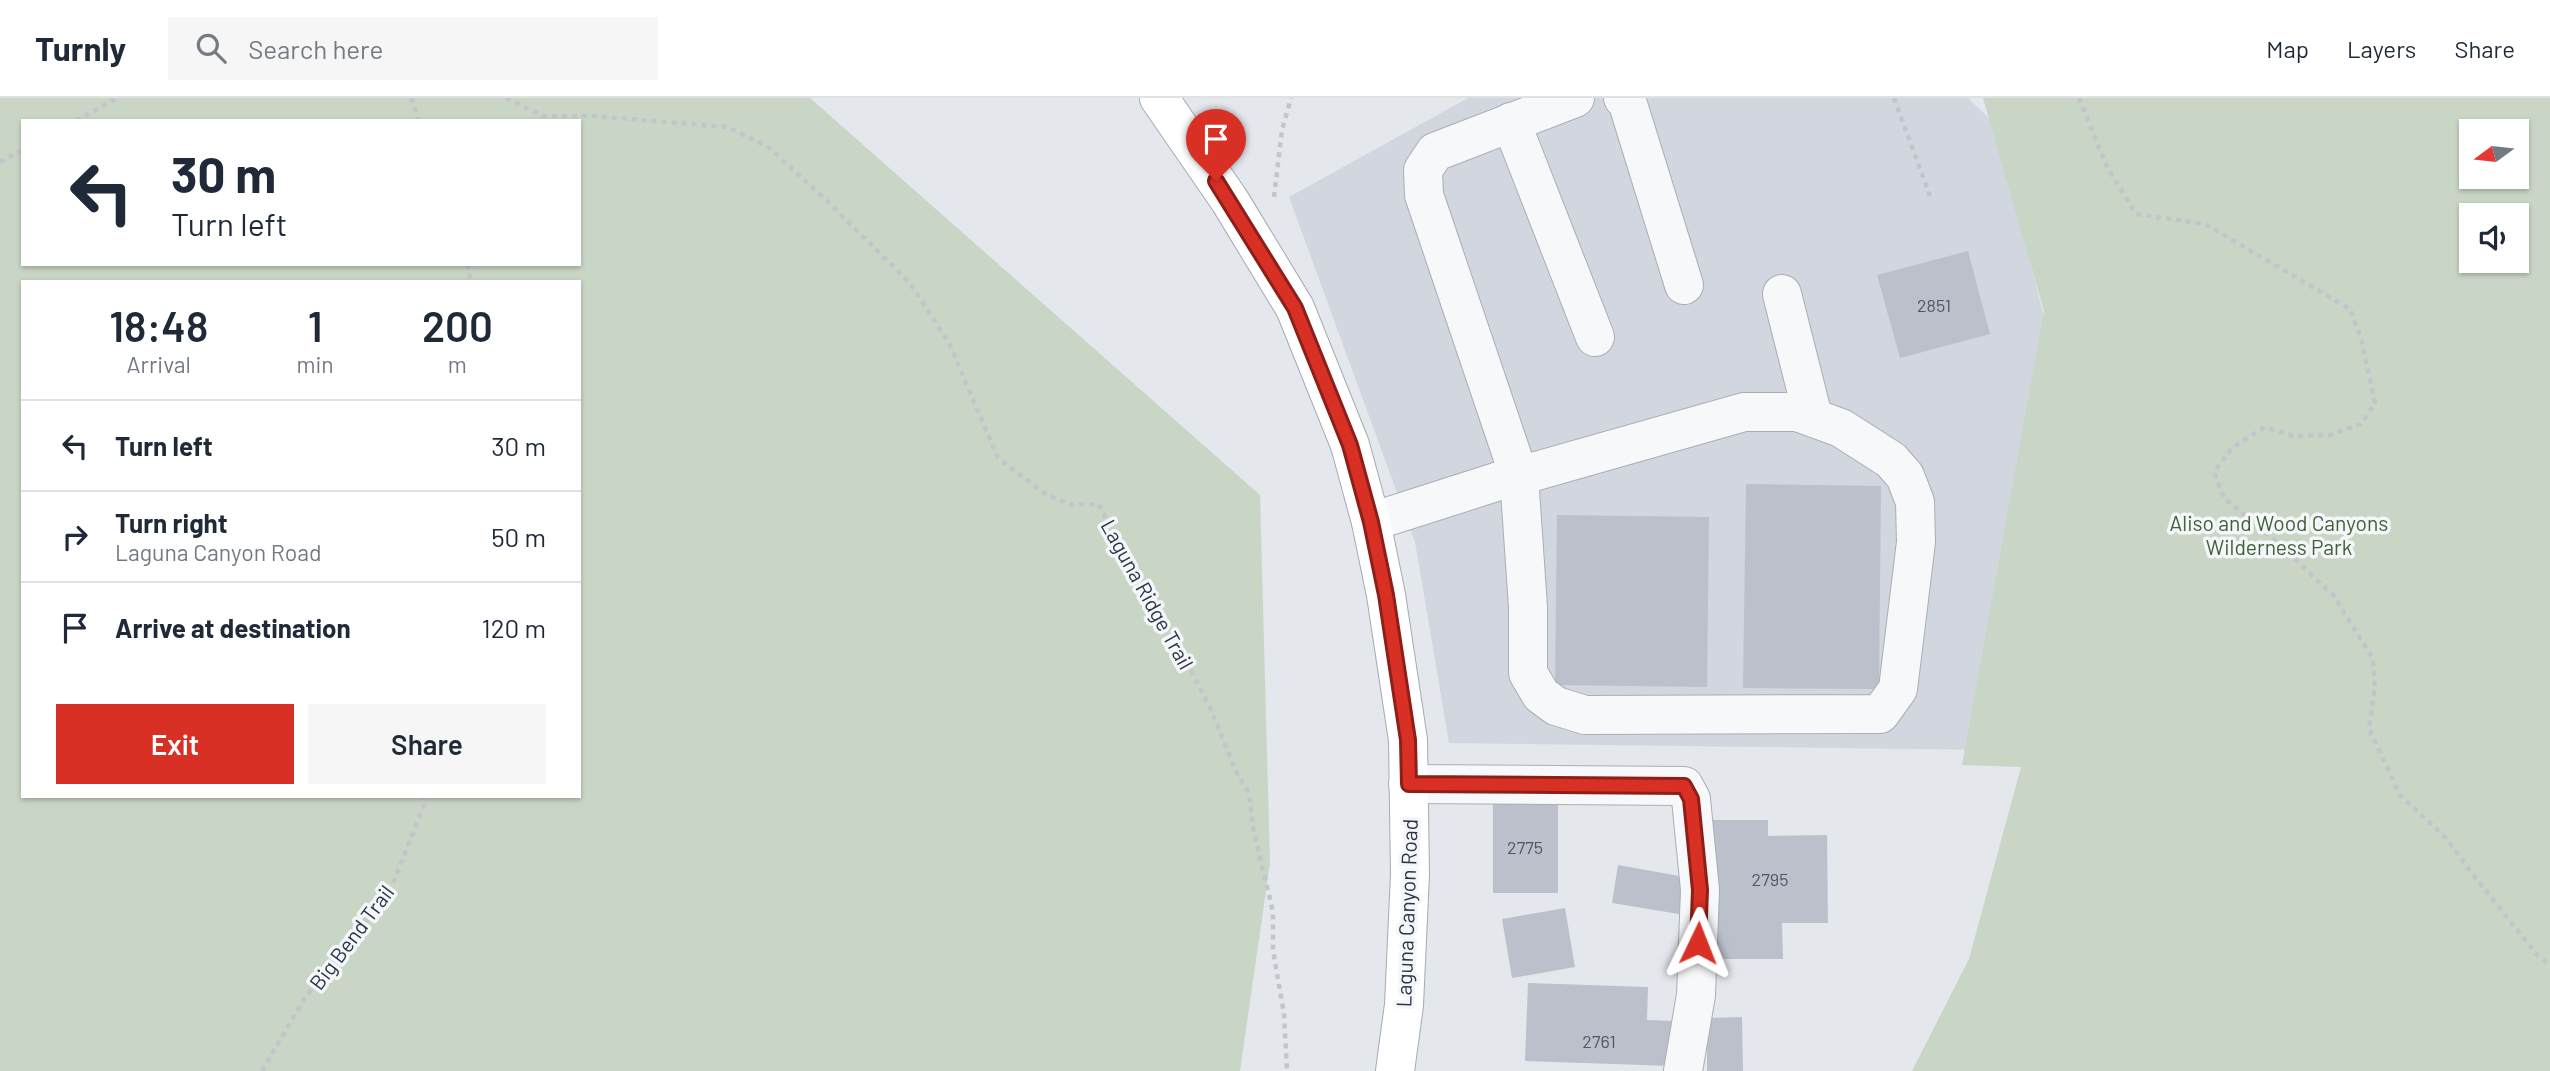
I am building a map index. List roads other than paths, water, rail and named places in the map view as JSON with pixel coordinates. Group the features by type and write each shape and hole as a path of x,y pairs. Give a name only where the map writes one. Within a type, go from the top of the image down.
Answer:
{"main road":[{"name":"Laguna Canyon Road","path":"1159,98 1230,201 1295,308 1350,445 1371,522 1386,595 1408,740 1410,874 1404,1005 1395,1071"}],"lane":[{"path":"1371,522 1518,476 1744,412 1797,412 1813,417 1842,428 1891,460 1905,476 1915,502 1916,542 1898,690 1880,714 1585,715 1556,706 1541,695 1528,673 1528,607 1518,476 1424,195 1423,170 1435,152 1574,98"},
{"path":"1623,98 1627,101 1684,285"},
{"path":"1511,122 1595,337"},
{"path":"1782,294 1813,417"},
{"path":"1409,784 1684,786 1691,799 1700,890 1696,995 1683,1071"}],"park label":[{"name":"Aliso and Wood Canyons Wilderness Park","path":"2279,534"}]}
